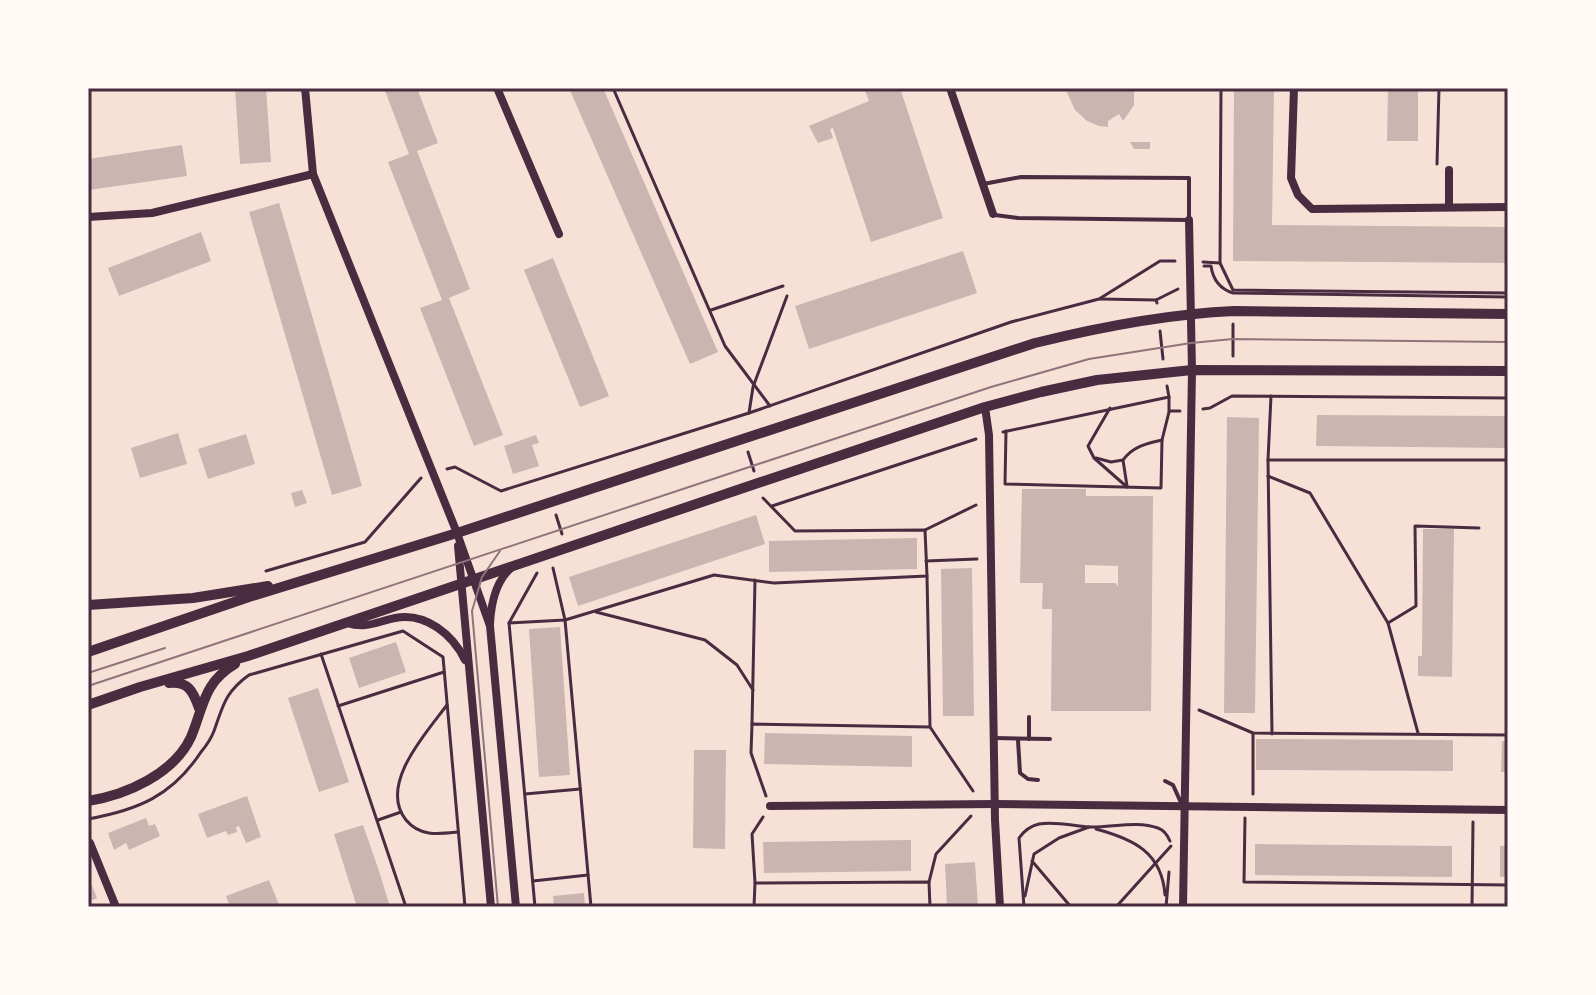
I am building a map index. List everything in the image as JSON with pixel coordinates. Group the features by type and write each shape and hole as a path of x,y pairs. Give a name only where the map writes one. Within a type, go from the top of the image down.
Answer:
{"street":[{"path":"305,88 313,174 457,533 491,633"},
{"path":"497,88 559,234"},
{"path":"950,88 993,214"},
{"path":"1294,88 1291,178 1298,195 1312,209 1508,207"},
{"path":"1449,170 1449,206"},
{"path":"88,217 152,213 313,174"},
{"path":"1183,907 1184,703 1192,370 1189,220"},
{"path":"88,652 743,437 1035,343 1085,331 1190,313 1234,311 1508,314"},
{"path":"88,705 248,656 985,407 1097,380 1233,368 1508,371"},
{"path":"985,407 989,435 995,804 1000,907"},
{"path":"457,533 491,907"},
{"path":"516,565 505,573 495,592 491,609 516,907"},
{"path":"88,605 193,598 305,580"},
{"path":"346,623 363,627 400,617 424,620 454,642 465,659 469,674"},
{"path":"88,801 123,791 166,768 186,746 199,708 219,675 248,656"},
{"path":"140,687 183,683 194,693 199,708"},
{"path":"770,806 995,804 1508,810"},
{"path":"90,843 116,907"}],"lane":[{"path":"982,184 1021,177 1189,178 1189,220 1018,218 993,214"},
{"path":"1029,717 1029,739"},
{"path":"995,738 1050,739"},
{"path":"1018,739 1020,773 1028,779 1038,780"},
{"path":"1165,781 1173,785 1183,807"}],"path":[{"path":"613,88 725,346 770,406"},
{"path":"1220,263 1221,88"},
{"path":"1437,165 1439,88"},
{"path":"1189,265 1211,266 1218,284 1233,292 1508,297"},
{"path":"711,311 783,286"},
{"path":"1233,292 1233,368"},
{"path":"749,413 753,387 787,296"},
{"path":"1099,299 1156,300"},
{"path":"1232,396 1508,398"},
{"path":"1271,396 1268,476 1272,734"},
{"path":"1110,408 1088,446 1094,458 1127,487"},
{"path":"1006,431 1005,484 1161,488 1162,440 1169,411"},
{"path":"736,417 763,497 795,531 925,530 978,504 979,518"},
{"path":"772,506 976,439 977,452"},
{"path":"1094,458 1111,462 1123,460 1137,446 1162,440"},
{"path":"1123,460 1127,487"},
{"path":"1268,460 1508,460"},
{"path":"1268,476 1310,493 1388,623 1418,733"},
{"path":"543,478 567,547"},
{"path":"1388,623 1416,606 1415,526 1479,528"},
{"path":"925,530 930,727 982,804 936,854 929,882"},
{"path":"926,561 981,559"},
{"path":"552,564 565,620 591,907"},
{"path":"535,907 509,623 539,570"},
{"path":"509,623 565,620 714,575 774,583 927,576"},
{"path":"752,724 755,580"},
{"path":"592,611 705,640 737,665 753,690"},
{"path":"88,819 138,808 164,793 191,767 213,734 220,708 238,683 249,675 403,631 443,657 465,907"},
{"path":"321,654 406,907"},
{"path":"338,706 444,672"},
{"path":"1184,703 1253,733 1508,735"},
{"path":"447,705 410,756 399,780 396,798 401,812 419,830 431,834 458,832"},
{"path":"1253,733 1244,882 1508,885"},
{"path":"525,794 580,789"},
{"path":"1472,907 1473,810"},
{"path":"377,821 401,812"},
{"path":"1024,905 1019,838 1025,830 1037,824 1061,823 1126,837 1146,850 1164,886 1166,907"},
{"path":"1024,905 1034,854 1043,847 1090,827 1145,825 1159,828 1167,834 1171,846 1166,907"},
{"path":"1116,907 1171,846"},
{"path":"1032,861 1071,907"},
{"path":"533,881 588,875"},
{"path":"754,907 755,883"}],"building":[{"path":"235,88 266,88 271,162 240,164"},
{"path":"384,88 417,88 438,143 417,151 470,289 449,298 503,435 474,446 420,308 442,300 388,162 409,154"},
{"path":"569,88 603,88 718,352 690,364"},
{"path":"864,88 900,88 943,218 871,242 833,128 830,129 833,138 818,143 809,126 869,101"},
{"path":"1065,88 1134,88 1134,105 1123,121 1119,114 1108,121 1108,127 1099,126 1087,121 1075,110"},
{"path":"1234,88 1274,88 1272,225 1508,227 1508,263 1233,261"},
{"path":"1388,88 1418,88 1418,141 1387,141"},
{"path":"1130,142 1150,142 1150,149 1134,149"},
{"path":"182,145 187,176 89,190 88,159"},
{"path":"279,203 362,486 332,495 249,212"},
{"path":"201,232 211,261 119,296 108,268"},
{"path":"963,251 977,293 809,349 795,306"},
{"path":"553,258 609,396 580,407 524,270"},
{"path":"1317,415 1508,416 1508,448 1316,446"},
{"path":"1227,417 1259,418 1255,713 1224,713"},
{"path":"178,433 187,464 140,478 131,448"},
{"path":"246,434 255,464 208,479 198,449"},
{"path":"536,435 539,443 532,445 539,466 513,474 504,446"},
{"path":"1022,489 1086,489 1086,496 1153,496 1151,711 1051,711 1052,609 1042,609 1043,583 1020,583","holes":["1085,565 1118,566 1118,587 1116,583 1085,583"]},
{"path":"302,490 307,503 295,507 291,493"},
{"path":"756,515 765,544 578,606 569,577"},
{"path":"1423,529 1454,529 1452,677 1418,676 1418,656 1422,656"},
{"path":"917,538 917,569 769,572 769,541"},
{"path":"972,568 974,716 943,716 941,569"},
{"path":"560,627 570,775 539,777 529,629"},
{"path":"396,642 406,672 359,688 349,658"},
{"path":"318,688 349,782 319,792 288,698"},
{"path":"765,733 912,736 912,767 764,764"},
{"path":"1256,739 1453,740 1453,771 1256,770"},
{"path":"1502,741 1508,741 1508,772 1501,772"},
{"path":"694,750 726,750 725,849 693,848"},
{"path":"247,796 261,837 246,843 239,826 236,827 237,832 228,835 226,831 207,838 198,814"},
{"path":"146,818 149,826 155,824 160,836 129,850 126,843 114,850 108,833"},
{"path":"363,825 390,907 357,907 334,834"},
{"path":"911,840 911,871 764,873 763,842"},
{"path":"1255,844 1452,846 1452,877 1255,875"},
{"path":"1500,846 1508,846 1508,877 1500,877"},
{"path":"975,862 978,907 947,907 945,864"},
{"path":"88,876 97,898 88,902"},
{"path":"269,880 280,907 230,907 226,896"},
{"path":"584,893 585,907 554,907 553,896"}],"tram line":[{"path":"88,686 991,387 1089,359 1233,339 1508,342"},
{"path":"498,907 472,611 482,577 500,551"},
{"path":"88,673 165,648"}]}
